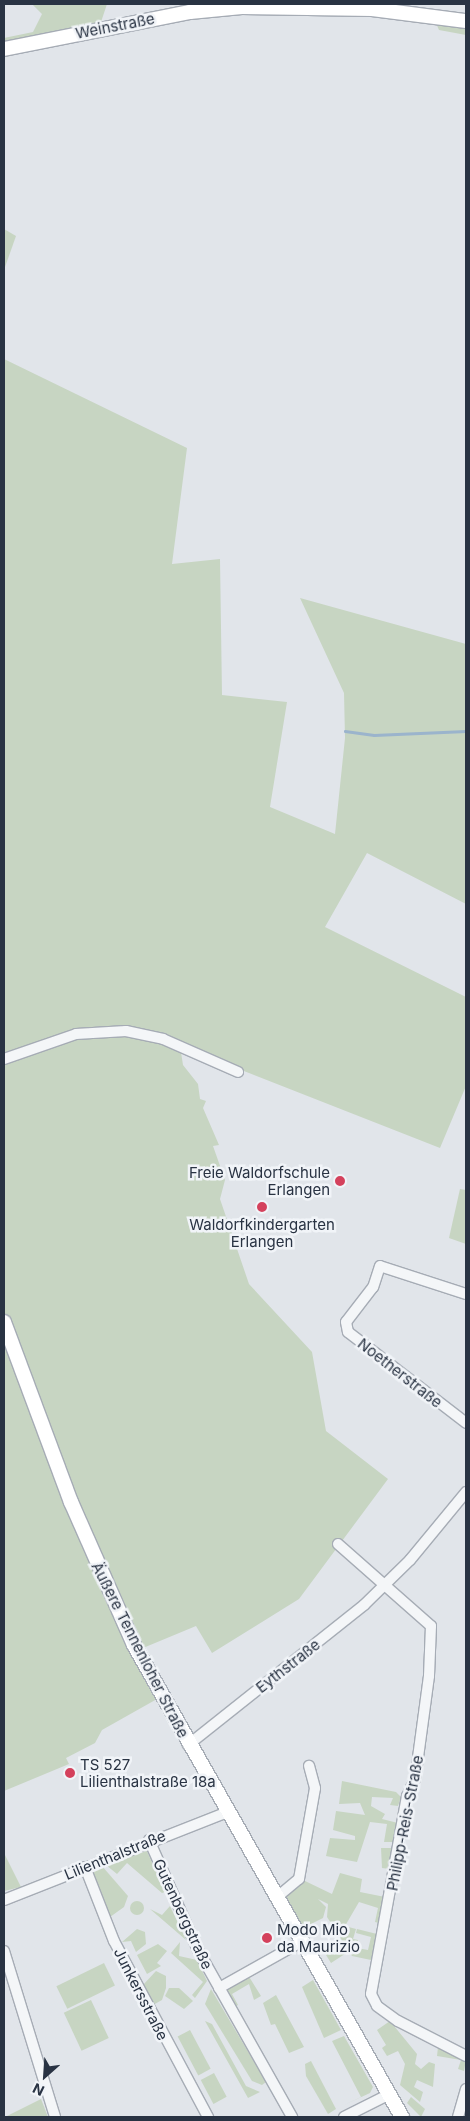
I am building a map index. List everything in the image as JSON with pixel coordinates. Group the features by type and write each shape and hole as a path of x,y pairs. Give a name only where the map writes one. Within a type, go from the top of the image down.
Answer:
{"street":[{"name":"Weinstraße","path":"4,49 190,12 242,7 372,9 466,21"},
{"path":"4,1059 76,1034 126,1031 163,1039 238,1072"},
{"name":"Noetherstraße","path":"466,1294 380,1266 373,1287 346,1322 348,1332 466,1423"},
{"name":"Äußere Tennenloher Straße","path":"4,1322 108,1592 188,1745 402,2117"},
{"name":"Eythstraße","path":"188,1745 386,1584 466,1492"},
{"path":"338,1544 386,1584"},
{"name":"Philipp-Reis-Straße","path":"386,1584 428,1622 431,1640 415,1779 407,1796 370,1994 377,2006 398,2021 466,2056"},
{"path":"276,1898 296,1886 300,1875 315,1788 309,1766"},
{"name":"Lilienthalstraße","path":"4,1900 149,1840 226,1812"},
{"name":"Gutenbergstraße","path":"149,1840 177,1907 219,1988 292,2117"},
{"name":"Junkersstraße","path":"85,1866 121,1955 208,2117"},
{"name":"Gutenbergstraße","path":"219,1988 301,1942"},
{"path":"4,1950 55,2117"},
{"path":"458,2117 466,2089"},
{"path":"344,2117 388,2095"}],"green space":[{"path":"32,4 107,4 101,22 4,43 4,38 33,32 42,14"},
{"path":"436,23 466,29 466,35 439,30"},
{"path":"4,229 16,236 4,270"},
{"path":"4,359 187,448 172,564 220,559 222,695 287,702 270,807 335,834 345,738 344,693 300,598 466,644 466,904 367,853 325,927 466,997 466,1086 440,1148 180,1046 183,1065 198,1084 200,1099 206,1101 203,1108 219,1145 213,1146 225,1180 220,1199 249,1284 312,1352 326,1431 388,1479 299,1599 212,1653 196,1626 143,1648 157,1699 102,1730 95,1743 66,1758 69,1764 4,1791"},
{"path":"460,1189 466,1190 466,1244 449,1238"},
{"path":"342,1781 396,1792 401,1797 398,1806 390,1805 393,1798 372,1797 371,1806 385,1814 382,1819 398,1823 395,1842 384,1842 387,1824 370,1822 357,1862 326,1856 330,1838 355,1840 355,1836 333,1830 336,1811 365,1815 360,1803 339,1804"},
{"path":"381,1848 393,1848 390,1869 382,1868"},
{"path":"146,1849 165,1892 162,1893 127,1863 117,1874 106,1865"},
{"path":"4,1853 21,1887 4,1891"},
{"path":"102,1866 128,1896 124,1907 110,1917 93,1873"},
{"path":"340,1873 362,1879 360,1892 385,1897 379,1923 375,1922 378,1908 359,1902 345,1926 356,1929 353,1939 358,1940 357,1948 368,1950 371,1937 356,1933 357,1929 377,1934 371,1960 352,1956 327,1917 328,1904 318,1899 326,1907 323,1918 303,1928 285,1898 303,1880 332,1894"},
{"path":"134,1901 140,1901 144,1908 140,1915 134,1915 130,1911 130,1905"},
{"path":"170,1906 186,1940 150,1909 162,1915"},
{"path":"137,1929 145,1932 146,1944 136,1952 131,1941 122,1942"},
{"path":"337,1939 348,1952 331,1963 326,1955 335,1949 332,1943"},
{"path":"180,1942 179,1956 197,1960 207,1981 195,1998 192,1995 203,1982 171,1953"},
{"path":"158,1944 167,1951 157,1963 161,1966 147,1974 137,1955"},
{"path":"104,1963 115,1985 67,2009 56,1986"},
{"path":"156,1971 166,1976 166,1988 162,2000 153,2005 143,1985"},
{"path":"248,1975 261,1996 254,2000 249,1984 232,1994 238,2005 234,2007 225,1988"},
{"path":"313,1980 341,2030 324,2038 302,1987"},
{"path":"169,1988 179,1988 193,2001 184,2009 165,1996"},
{"path":"211,1989 266,2082 262,2085 252,2081 205,2004"},
{"path":"276,1995 304,2047 289,2053 275,2024 271,2025 263,2003"},
{"path":"91,2000 109,2038 82,2051 64,2013"},
{"path":"205,2021 212,2024 246,2086 260,2092 248,2098"},
{"path":"390,2021 417,2054 415,2064 421,2069 429,2062 435,2064 433,2087 417,2080 414,2087 423,2092 420,2102 400,2085 405,2064 398,2051 387,2056 382,2048 386,2045 377,2030"},
{"path":"190,2030 211,2069 198,2075 178,2037"},
{"path":"344,2036 373,2087 370,2093 342,2106 361,2097 332,2041"},
{"path":"438,2047 466,2060 464,2071 458,2069 461,2060 437,2056"},
{"path":"311,2061 336,2109 328,2114 306,2076 305,2064"},
{"path":"214,2073 227,2097 213,2104 201,2080"},
{"path":"411,2097 425,2109 421,2117 407,2103"},
{"path":"41,2099 48,2117 5,2117"}],"waterway":[{"path":"345,731 374,735 466,731"}],"place":[{"name":"Freie Waldorfschule Erlangen","path":"340,1181"},
{"name":"Waldorfkindergarten Erlangen","path":"262,1207"},
{"name":"TS 527 Lilienthalstraße 18a","path":"70,1773"},
{"name":"Modo Mio da Maurizio","path":"267,1938"}]}
